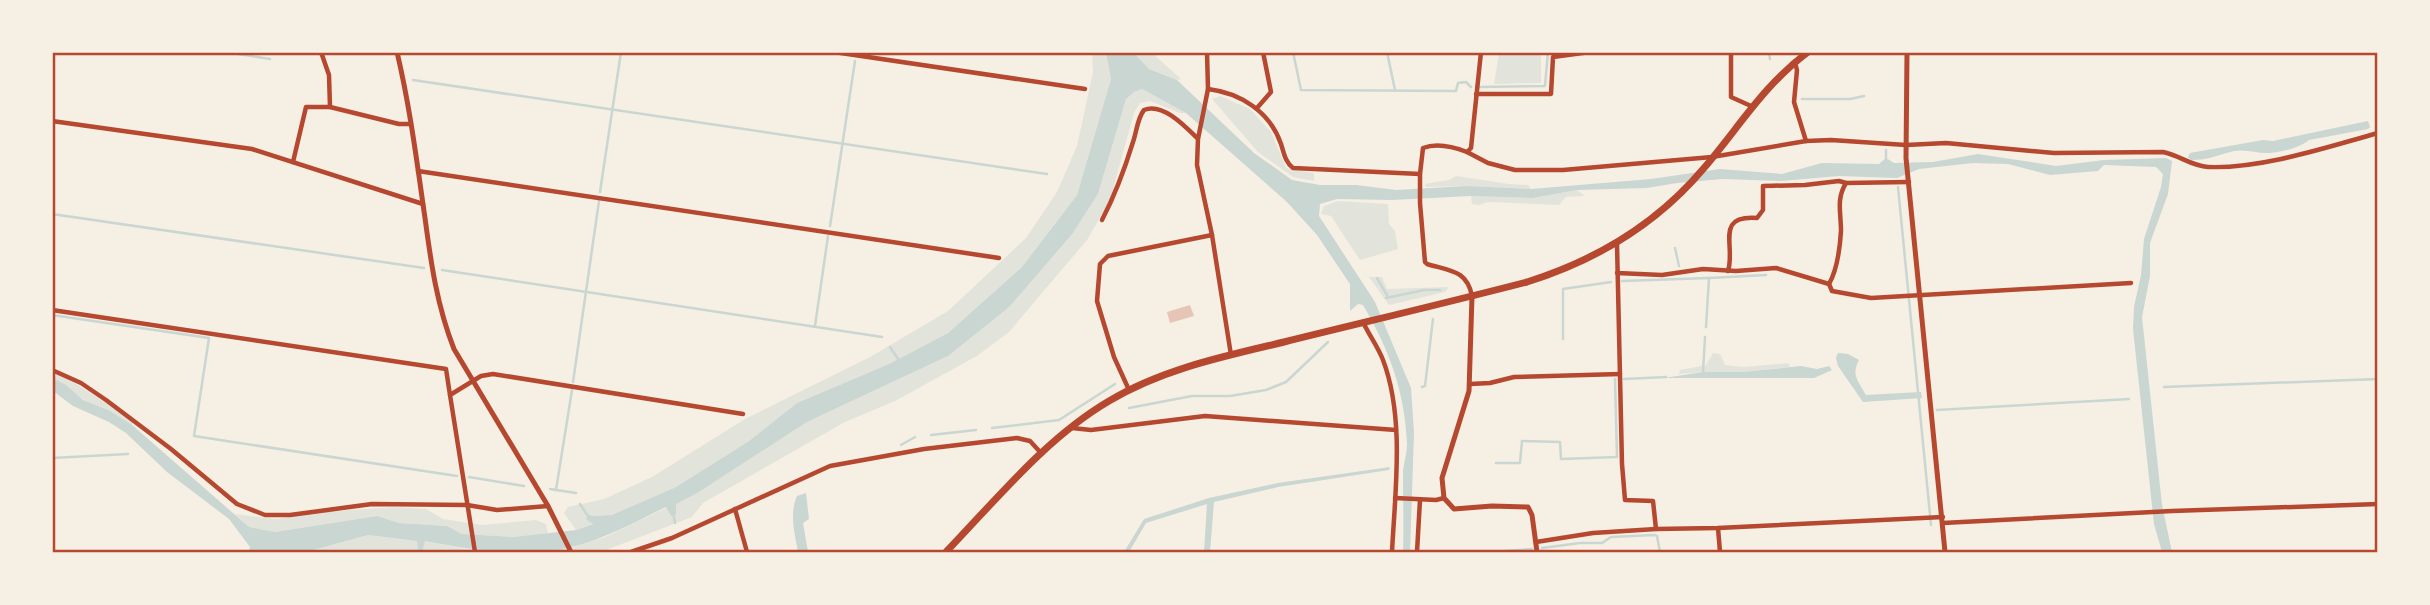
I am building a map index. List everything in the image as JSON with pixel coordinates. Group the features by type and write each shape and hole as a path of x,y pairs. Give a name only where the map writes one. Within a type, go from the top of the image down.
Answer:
{"highway":[{"path":"946,552 1071,428 1108,401 1161,375 1555,273 1617,244 1634,233 1688,186 1751,106 1808,52"}],"main road":[{"path":"397,52 443,323 454,349 548,506 571,552"},
{"path":"1907,52 1906,158 1917,295 1945,552"},
{"path":"1472,296 1470,384 1442,478 1444,498 1454,509 1528,507 1532,516 1537,552"}],"street":[{"path":"321,52 329,75 330,107"},
{"path":"834,52 1085,89"},
{"path":"1207,52 1208,92 1198,138 1197,165 1212,236 1231,355"},
{"path":"1258,108 1271,92 1263,52"},
{"path":"1467,152 1471,148 1481,52"},
{"path":"1476,94 1551,94 1553,57 1590,52"},
{"path":"1731,52 1731,96 1751,106"},
{"path":"1795,62 1797,70 1794,102 1806,141"},
{"path":"1208,92 1221,90 1258,108 1276,132 1286,159 1293,168 1420,174"},
{"path":"293,162 306,107 330,107 399,124 411,124"},
{"path":"1102,219 1112,201 1144,110 1154,108 1179,121 1198,138"},
{"path":"52,121 252,149 423,204"},
{"path":"1472,296 1466,278 1425,262 1420,174 1423,148 1429,146 1456,147 1488,163 1515,170 1614,167 1712,157 1806,141 1831,140 1906,145 1946,143 2054,153 2163,152 2175,154 2191,164 2208,167 2267,161 2318,151 2378,133"},
{"path":"418,171 999,258"},
{"path":"1728,271 1728,234 1734,222 1741,217 1757,218 1763,210 1763,186 1908,180"},
{"path":"1846,183 1840,192 1840,252 1829,284 1832,291 1871,298 2131,283"},
{"path":"1129,390 1114,357 1097,301 1100,264 1108,256 1212,236"},
{"path":"1617,244 1625,500 1653,500 1656,529"},
{"path":"1618,273 1661,275 1703,269 1728,271 1776,268 1829,284"},
{"path":"52,310 446,369 475,552"},
{"path":"1364,322 1383,359 1395,409 1392,552"},
{"path":"52,370 81,383 106,400 237,504 249,510 278,516 372,504 467,506 497,510 548,506"},
{"path":"450,395 481,376 493,374 743,414"},
{"path":"1470,384 1490,383 1514,377 1620,374"},
{"path":"1071,428 1091,430 1205,416 1396,430"},
{"path":"631,552 672,538 781,486 839,463 1017,438 1030,440 1042,454"},
{"path":"1395,498 1444,498"},
{"path":"1417,552 1420,500"},
{"path":"1536,542 1593,533 1656,529 2378,504"},
{"path":"735,509 747,552"},
{"path":"1718,528 1720,552"}],"shaded area":[{"path":"1092,53 1106,53 1111,79 1077,195 1022,267 948,333 889,364 797,403 749,441 676,487 612,515 595,515 594,523 576,530 564,513 568,507 604,499 652,477 745,419 870,357 948,311 1026,238 1057,192 1077,146 1093,72"},
{"path":"1106,53 1134,53 1149,69 1177,80 1254,153 1292,180 1320,185 1356,185 1396,190 1467,186 1531,189 1651,179 1720,169 1782,174 1822,163 1879,164 1886,158 1894,163 1933,162 1978,154 2056,166 2104,160 2166,158 2172,161 2168,194 2150,243 2150,276 2142,317 2162,505 2172,552 2162,552 2154,524 2133,329 2144,239 2163,174 2156,167 2104,165 2098,171 2050,175 2008,164 1973,163 1919,169 1897,178 1839,176 1781,181 1723,179 1647,188 1577,190 1533,198 1471,196 1392,200 1337,199 1320,204 1319,216 1375,302 1411,388 1414,433 1410,552 1403,552 1406,425 1399,389 1388,355 1363,305 1358,304 1350,311 1350,284 1317,235 1287,202 1186,113 1142,89 1126,99 1098,194 1073,233 1009,307 948,356 807,422 676,504 676,515 671,516 666,507 584,544 553,551 517,553 425,541 422,552 418,552 417,541 368,535 306,552 249,552 250,547 229,519 167,472 126,433 73,406 53,391 53,378 83,400 110,411 132,425 249,527 275,532 377,516 399,523 447,526 462,534 513,537 576,530 593,524 586,519 588,516 612,515 676,487 749,441 797,403 889,364 948,333 1022,267 1077,195 1111,79"},
{"path":"1134,53 1152,53 1181,79 1177,80 1149,69"},
{"path":"1499,53 1541,53 1541,83 1494,84"},
{"path":"1142,89 1186,113 1150,101 1140,103 1134,113 1110,200 1087,240 1009,332 977,356 895,401 845,422 703,503 692,517 601,552 518,552 569,548 605,537 699,492 807,422 948,356 1073,233 1098,194 1126,99"},
{"path":"1220,96 1250,109 1271,132 1286,168 1314,173 1314,181 1293,177 1258,152 1212,99"},
{"path":"2368,121 2368,129 2309,140 2283,151 2234,151 2197,160 2188,157 2190,153 2263,140 2273,141"},
{"path":"1456,176 1528,185 1531,189 1426,187 1425,184 1449,180"},
{"path":"1577,190 1585,196 1566,197 1559,205 1488,202 1479,205 1472,204 1471,196 1533,198"},
{"path":"1338,201 1388,204 1389,224 1395,231 1398,249 1360,260 1331,216 1321,214 1324,206"},
{"path":"1369,277 1382,277 1387,289 1449,287 1445,292 1389,305"},
{"path":"1713,353 1720,354 1725,365 1744,367 1788,363 1790,367 1679,374 1680,370 1706,365"},
{"path":"1838,353 1848,354 1859,360 1856,374 1866,395 1921,392 1922,398 1863,402 1838,366"},
{"path":"1801,366 1817,369 1829,366 1832,370 1814,378 1664,378 1703,372 1743,372"},
{"path":"52,372 78,385 132,420 132,425 77,396 53,378"},
{"path":"1390,467 1389,470 1278,487 1214,502 1210,552 1204,552 1207,504 1146,523 1129,552 1124,552 1144,519 1209,498 1278,483"},
{"path":"806,493 809,519 803,523 808,552 798,552 793,510 797,496"},
{"path":"395,507 426,509 443,519 482,525 536,520 546,524 548,533 513,537 462,534 447,526 399,523 377,516 275,532 249,527 235,514 275,519"},
{"path":"368,535 417,541 418,551 422,551 425,541 466,549 518,552 306,552"}],"building":[{"path":"1190,305 1194,316 1170,323 1167,312"}],"waterway":[{"path":"225,52 270,59"},
{"path":"600,192 621,52"},
{"path":"1293,52 1301,90 1456,91 1458,83 1466,82 1471,87"},
{"path":"1387,52 1395,90"},
{"path":"1480,87 1545,86 1548,52"},
{"path":"1769,52 1770,59"},
{"path":"830,226 855,61"},
{"path":"413,80 1047,174"},
{"path":"1802,99 1850,99 1864,96"},
{"path":"1886,150 1886,161"},
{"path":"1898,187 1931,525"},
{"path":"573,382 599,201"},
{"path":"52,214 424,268"},
{"path":"815,326 828,236"},
{"path":"1675,248 1679,266"},
{"path":"442,270 882,337"},
{"path":"1706,327 1709,278 1766,275"},
{"path":"1377,278 1388,297"},
{"path":"1622,281 1709,278"},
{"path":"1563,339 1563,289 1611,282"},
{"path":"1386,298 1424,290 1440,290"},
{"path":"52,315 209,338 194,436 457,476"},
{"path":"1422,387 1425,386 1433,319"},
{"path":"1703,372 1705,337"},
{"path":"1129,408 1192,396 1230,396 1266,390 1286,382 1328,342"},
{"path":"890,347 900,362"},
{"path":"1624,379 1666,377"},
{"path":"1496,463 1520,463 1522,441 1560,442 1561,459 1617,457 1615,379"},
{"path":"2164,387 2378,379"},
{"path":"992,428 1059,420 1115,384"},
{"path":"556,490 572,390"},
{"path":"1937,410 2129,399"},
{"path":"931,435 976,430"},
{"path":"901,445 915,437"},
{"path":"52,458 128,454"},
{"path":"469,477 524,486"},
{"path":"550,489 576,493"},
{"path":"580,504 591,517"},
{"path":"673,513 675,523"},
{"path":"1542,548 1602,543 1611,537 1655,535 1660,552"},
{"path":"1491,552 1532,549"},
{"path":"1435,552 1447,552"}]}
